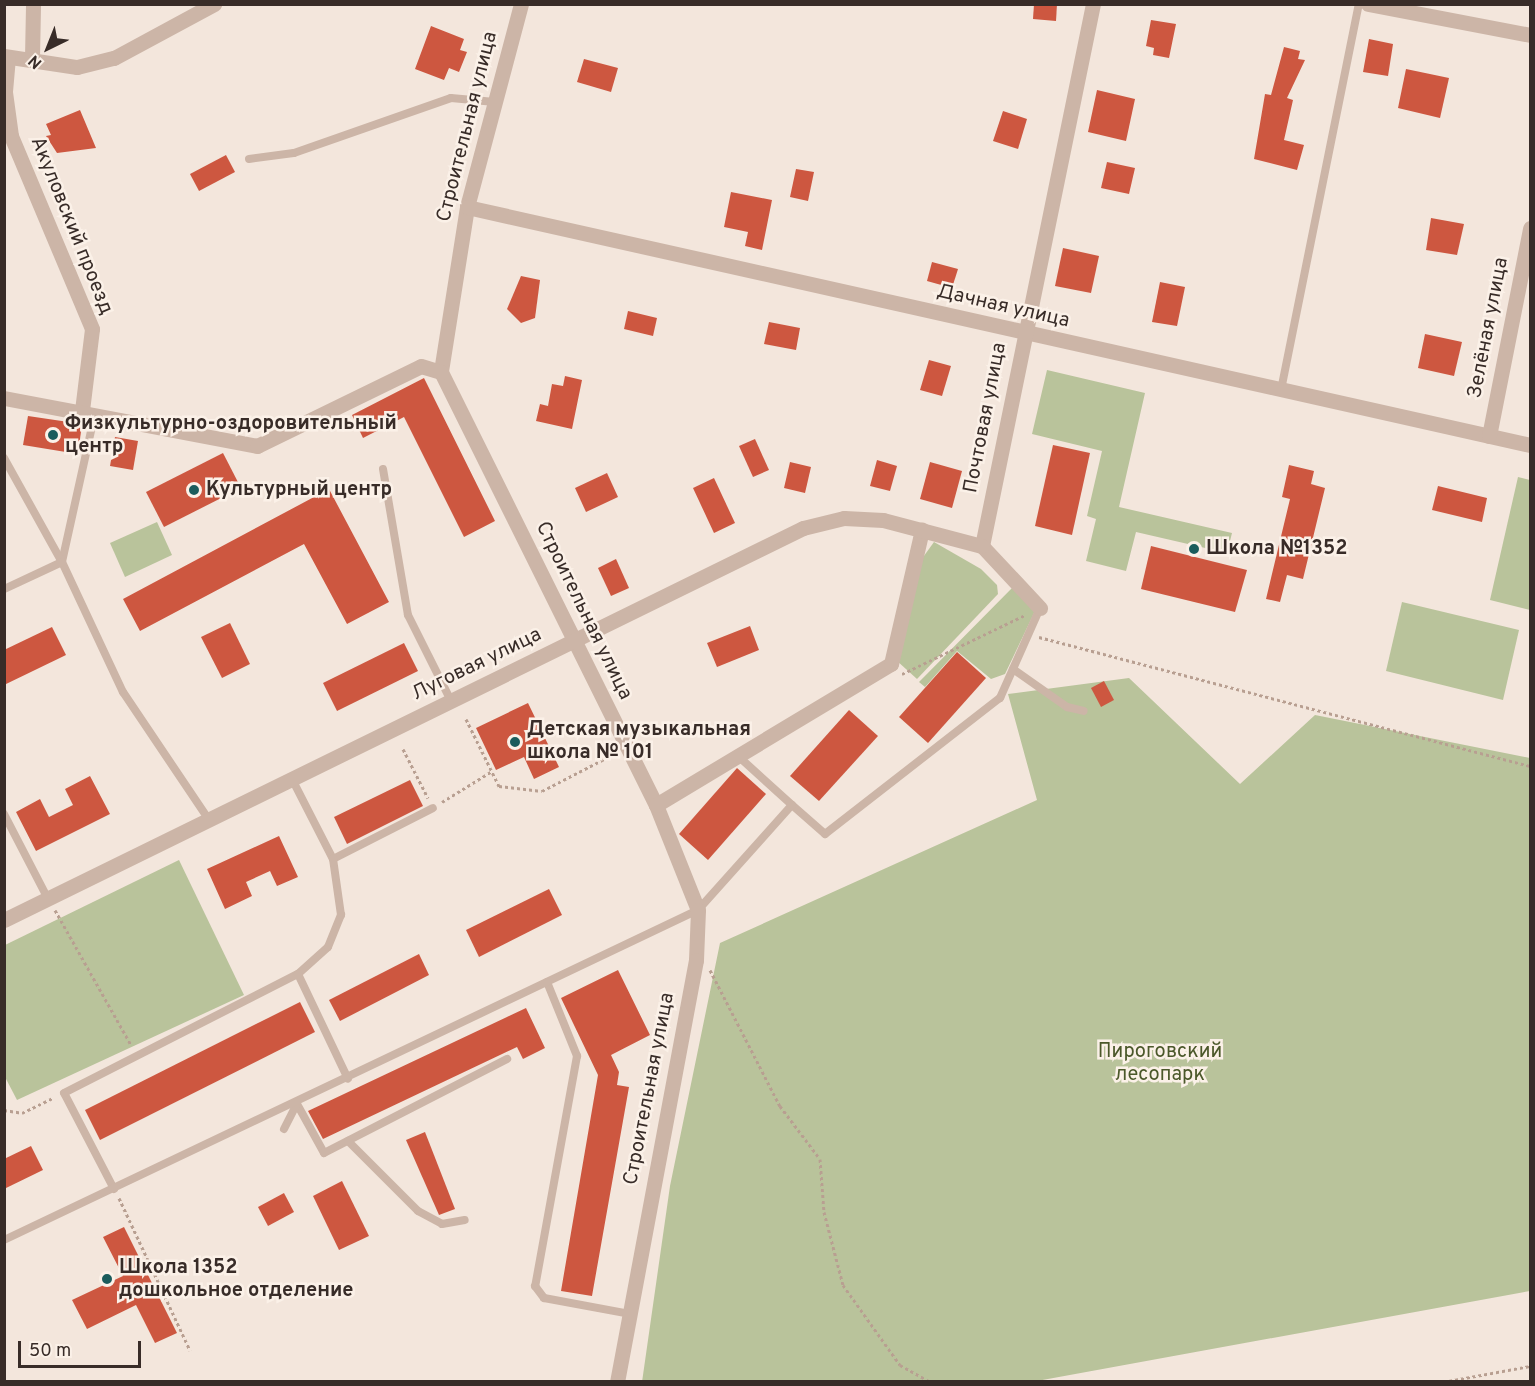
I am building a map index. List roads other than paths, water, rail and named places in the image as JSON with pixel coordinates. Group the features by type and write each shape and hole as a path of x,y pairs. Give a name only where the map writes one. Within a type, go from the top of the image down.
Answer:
{"street":[{"path":"32,58 33,4"},
{"path":"6,57 32,58 77,67 114,58 214,4"},
{"name":"Строительная улица","path":"521,4 467,207 441,372 656,805 698,910 696,960 617,1382"},
{"name":"Почтовая улица","path":"982,546 1093,4"},
{"path":"1368,4 1530,35"},
{"name":"Акуловский проезд","path":"6,57 4,92 11,136 92,329 87,416"},
{"name":"Дачная улица","path":"467,207 1530,445"},
{"name":"Зелёная улица","path":"1489,436 1530,228"},
{"path":"4,398 87,416 257,446 421,366 441,372"},
{"name":"Луговая улица","path":"4,920 804,528 844,518 922,530 982,546"},
{"path":"656,805 891,664 922,530"},
{"path":"982,546 1040,608"}],"lane":[{"path":"1281,390 1359,4"},
{"path":"249,159 294,153 451,98 495,102"},
{"path":"62,562 87,416"},
{"path":"4,458 62,562 123,692 209,820"},
{"path":"383,469 408,615 451,701"},
{"path":"4,590 62,562"},
{"path":"738,756 825,834 999,698 1040,608"},
{"path":"1013,669 1067,707 1084,711"},
{"path":"114,1189 64,1093 138,1058 298,974 328,947 341,915 333,859 292,779"},
{"path":"4,1240 297,1104 698,910 792,805"},
{"path":"333,859 433,808"},
{"path":"4,814 48,899"},
{"path":"298,974 348,1079"},
{"path":"547,982 578,1056 535,1286 544,1298 630,1314"},
{"path":"297,1104 324,1154 507,1059"},
{"path":"284,1129 297,1104"},
{"path":"348,1141 418,1211 442,1224 465,1220"}],"place":[{"name":"Физкультурно-оздоровительный центр","path":"53,435"},
{"name":"Культурный центр","path":"194,490"},
{"name":"Школа №1352","path":"1194,549"},
{"name":"Детская музыкальная школа № 101","path":"515,742"},
{"name":"Школа 1352 дошкольное отделение","path":"107,1279"}],"park label":[{"name":"Пироговский лесопарк","path":"1160,1064"}]}
